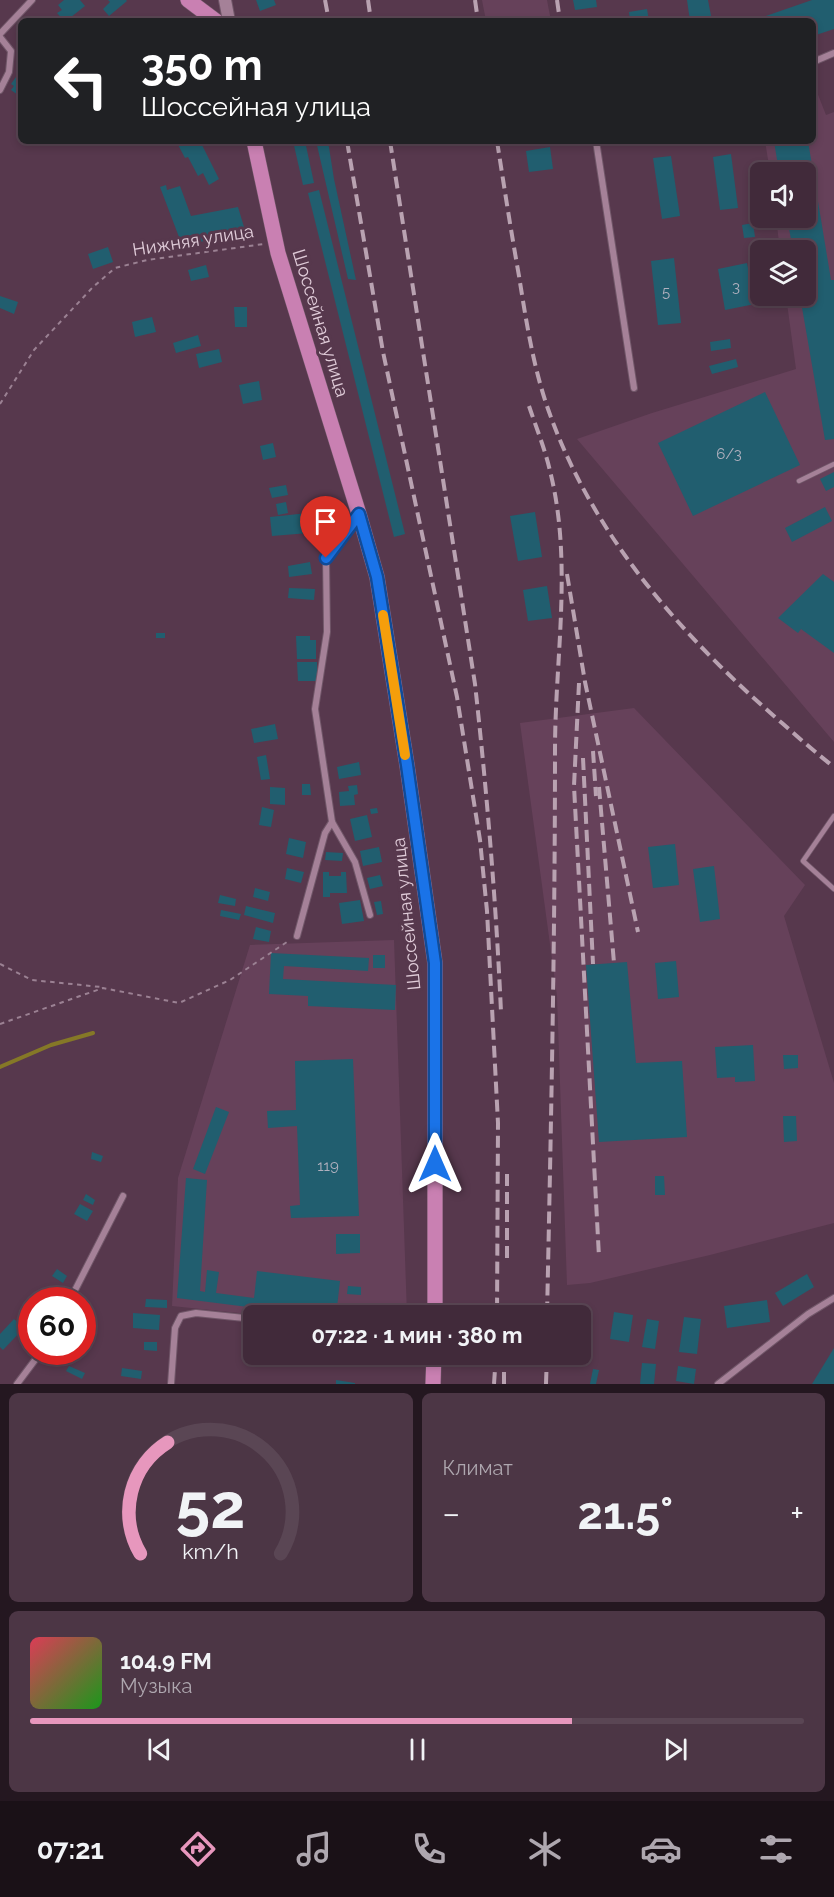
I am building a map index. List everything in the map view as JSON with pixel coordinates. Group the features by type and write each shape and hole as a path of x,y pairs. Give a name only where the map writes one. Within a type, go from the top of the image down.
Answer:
{"main road":[{"path":"188,0 212,18"},
{"name":"Шоссейная улица","path":"255,144 276,242 377,577 407,765 435,963 435,1305"},
{"path":"433,1384 434,1365"}],"street":[{"path":"0,90 9,72 11,51 0,36 32,0"},
{"path":"225,0 228,18"},
{"path":"816,61 834,53"},
{"path":"596,144 634,388"},
{"name":"Шоссейная улица","path":"359,514 326,558 327,632 315,709 332,822 355,862 370,915"},
{"path":"297,936 325,833 332,822"},
{"path":"77,1287 123,1196"},
{"path":"718,1384 808,1314 834,1298"},
{"path":"171,1384 175,1328 181,1316 196,1313 243,1318"},
{"path":"17,1384 31,1365"}],"lane":[{"path":"799,481 834,464"},
{"path":"834,816 802,861 834,889"}],"path":[{"name":"Нижняя улица","path":"0,404 34,350 93,287 115,268 147,260 276,242"},
{"path":"0,963 32,980 103,988 179,1003 230,980 297,936"},
{"path":"0,1024 103,988"}],"shaded area":[{"path":"482,0 547,0 550,18 485,18"},
{"path":"816,90 826,115 834,112 834,742 577,439 652,413 796,369 787,306 816,306 816,240 779,240 777,228 816,228 816,162 768,162 765,144 816,144"},
{"path":"634,708 805,885 784,916 834,1083 834,1223 590,1283 567,1285 557,996 520,723"},
{"path":"394,940 407,1305 243,1305 243,1313 172,1306 178,1178 250,945"}],"building":[{"path":"64,0 80,0 85,6 70,18 61,18 57,13 62,10 58,5"},
{"path":"108,0 127,1 109,16 103,9 110,2"},
{"path":"256,0 274,0 276,5 260,11"},
{"path":"573,0 596,0 597,7 575,10"},
{"path":"687,0 708,0 711,18 690,18"},
{"path":"812,0 834,0 834,29 816,35 816,18 763,17"},
{"path":"647,9 648,18 630,18 629,12"},
{"path":"16,77 18,79 18,95 11,90 14,86 11,84"},
{"path":"178,144 202,144 219,179 209,185 203,173 198,176 188,157 185,158"},
{"path":"294,144 306,144 314,183 303,185"},
{"path":"317,144 328,144 356,280 348,279"},
{"path":"774,144 808,144 811,162 777,162"},
{"path":"550,147 553,169 529,172 526,151"},
{"path":"731,154 738,208 720,210 713,157"},
{"path":"671,156 680,216 662,219 653,158"},
{"path":"166,185 167,190 180,186 191,216 238,207 244,227 232,230 234,236 182,245 160,187"},
{"path":"816,189 831,280 834,280 834,439 825,440 802,306 816,306 816,240 791,240 789,228 816,228"},
{"path":"319,190 405,534 394,537 308,193"},
{"path":"750,224 750,228 754,228 755,237 744,238 742,225"},
{"path":"108,247 113,262 93,269 88,254"},
{"path":"674,258 681,323 658,325 651,261"},
{"path":"747,263 750,278 750,305 725,310 718,269"},
{"path":"206,265 209,277 191,281 188,270"},
{"path":"0,296 18,302 14,314 0,308"},
{"path":"234,307 247,307 247,327 235,327"},
{"path":"152,317 156,332 135,337 132,322"},
{"path":"198,335 201,346 176,353 173,343"},
{"path":"730,339 731,348 711,351 710,342"},
{"path":"219,349 222,362 199,368 196,354"},
{"path":"736,359 738,367 712,374 709,366"},
{"path":"259,381 262,400 243,404 239,385"},
{"path":"765,392 800,465 693,516 658,443"},
{"path":"273,443 276,457 263,460 260,446"},
{"path":"834,472 834,487 826,491 820,479"},
{"path":"286,485 288,495 272,498 269,488"},
{"path":"286,502 288,513 278,515 276,504"},
{"path":"825,507 832,521 792,542 785,528"},
{"path":"535,512 542,557 518,561 510,516"},
{"path":"308,513 309,533 272,536 270,517"},
{"path":"310,562 312,574 289,577 288,566"},
{"path":"823,574 834,582 834,653 801,629 798,633 778,618"},
{"path":"547,586 552,618 528,621 523,590"},
{"path":"289,588 315,589 314,600 288,598"},
{"path":"156,633 165,633 165,638 156,638"},
{"path":"296,636 310,636 310,640 316,640 316,659 297,659"},
{"path":"297,662 317,662 317,681 298,681"},
{"path":"275,724 278,739 254,743 251,729"},
{"path":"266,755 270,779 261,780 257,757"},
{"path":"359,762 361,775 339,779 337,767"},
{"path":"302,784 310,784 311,795 302,795"},
{"path":"357,785 358,794 354,795 355,805 340,806 339,792 349,791 348,786"},
{"path":"270,787 285,788 285,805 270,804"},
{"path":"262,807 274,810 271,827 259,825"},
{"path":"377,808 378,813 371,814 370,809"},
{"path":"367,815 372,837 355,841 350,819"},
{"path":"289,838 306,842 303,858 286,854"},
{"path":"675,844 679,885 653,888 648,847"},
{"path":"379,847 382,862 363,866 360,851"},
{"path":"326,852 343,853 342,861 325,860"},
{"path":"714,866 720,919 700,922 693,869"},
{"path":"287,868 304,872 301,883 285,879"},
{"path":"323,872 329,872 329,876 341,876 341,872 346,872 347,893 330,893 330,897 323,897"},
{"path":"380,875 383,886 370,889 367,878"},
{"path":"255,888 270,892 268,901 253,897"},
{"path":"220,895 236,899 235,906 218,903"},
{"path":"360,900 364,921 342,924 339,903"},
{"path":"381,901 383,914 377,915 374,902"},
{"path":"246,906 275,913 273,923 244,915"},
{"path":"221,910 241,914 239,920 220,916"},
{"path":"256,927 271,931 269,942 253,939"},
{"path":"271,953 369,958 368,971 284,966 283,979 396,985 395,1010 308,1006 308,996 269,994"},
{"path":"373,955 385,955 385,968 373,968"},
{"path":"676,961 679,997 658,999 655,963"},
{"path":"627,962 636,1063 682,1061 687,1137 599,1142 586,965"},
{"path":"753,1045 755,1081 735,1082 735,1077 717,1078 715,1047"},
{"path":"783,1055 798,1055 798,1068 784,1069"},
{"path":"353,1059 359,1216 291,1218 290,1206 300,1205 297,1126 268,1128 267,1111 296,1110 295,1061"},
{"path":"216,1107 229,1112 205,1174 193,1169"},
{"path":"783,1116 796,1116 797,1141 784,1142"},
{"path":"92,1152 103,1156 101,1162 91,1159"},
{"path":"655,1176 664,1176 665,1195 655,1195"},
{"path":"186,1178 207,1180 200,1291 205,1292 207,1270 219,1272 216,1293 254,1298 257,1271 340,1281 337,1305 243,1306 177,1298"},
{"path":"86,1194 95,1200 93,1205 83,1200"},
{"path":"80,1204 93,1211 87,1221 74,1214"},
{"path":"336,1234 360,1234 360,1253 336,1254"},
{"path":"57,1269 67,1276 63,1283 52,1276"},
{"path":"807,1274 814,1287 783,1306 775,1293"},
{"path":"348,1286 361,1287 361,1295 347,1294"},
{"path":"146,1299 167,1300 167,1308 145,1307"},
{"path":"767,1300 770,1322 727,1328 724,1306"},
{"path":"614,1312 633,1315 629,1342 610,1339"},
{"path":"133,1313 160,1315 159,1330 133,1328"},
{"path":"684,1317 701,1319 697,1354 679,1352"},
{"path":"14,1319 18,1323 18,1334 3,1350 0,1347 0,1334"},
{"path":"647,1319 659,1321 655,1349 642,1347"},
{"path":"144,1342 157,1342 157,1351 144,1350"},
{"path":"834,1348 834,1384 812,1384"},
{"path":"642,1363 656,1364 654,1384 640,1384"},
{"path":"69,1366 85,1373 82,1379 66,1371"},
{"path":"678,1366 696,1369 694,1384 676,1381"},
{"path":"122,1368 142,1371 141,1379 121,1376"},
{"path":"593,1369 599,1370 596,1384 590,1384"},
{"path":"336,1380 355,1383 355,1384 336,1384"}],"waterway":[{"path":"0,1067 51,1045 93,1033"}],"railway":[{"path":"325,0 328,18"},
{"path":"368,0 371,18"},
{"path":"475,0 478,18"},
{"path":"557,0 560,18"},
{"path":"348,144 383,352 457,697 480,840 487,911 498,1123 497,1305"},
{"path":"390,144 475,684 491,848 501,1012"},
{"path":"497,144 527,326 538,376 548,409 567,455 589,499 615,541 676,619 745,690 834,767"},
{"path":"529,406 548,463 557,505 562,575 555,750 554,962 547,1305"},
{"path":"567,574 585,682 638,932"},
{"path":"579,683 574,786 599,1257"},
{"path":"593,751 596,796"},
{"path":"583,758 593,964"},
{"path":"599,787 614,963"},
{"path":"507,1174 507,1258"},
{"path":"494,1384 495,1365"},
{"path":"504,1365 504,1384"},
{"path":"546,1384 547,1365"}],"slow traffic":[{"path":"383,615 405,755"}],"route":[{"path":"326,558 359,514 377,577 435,963 435,1164"}]}
